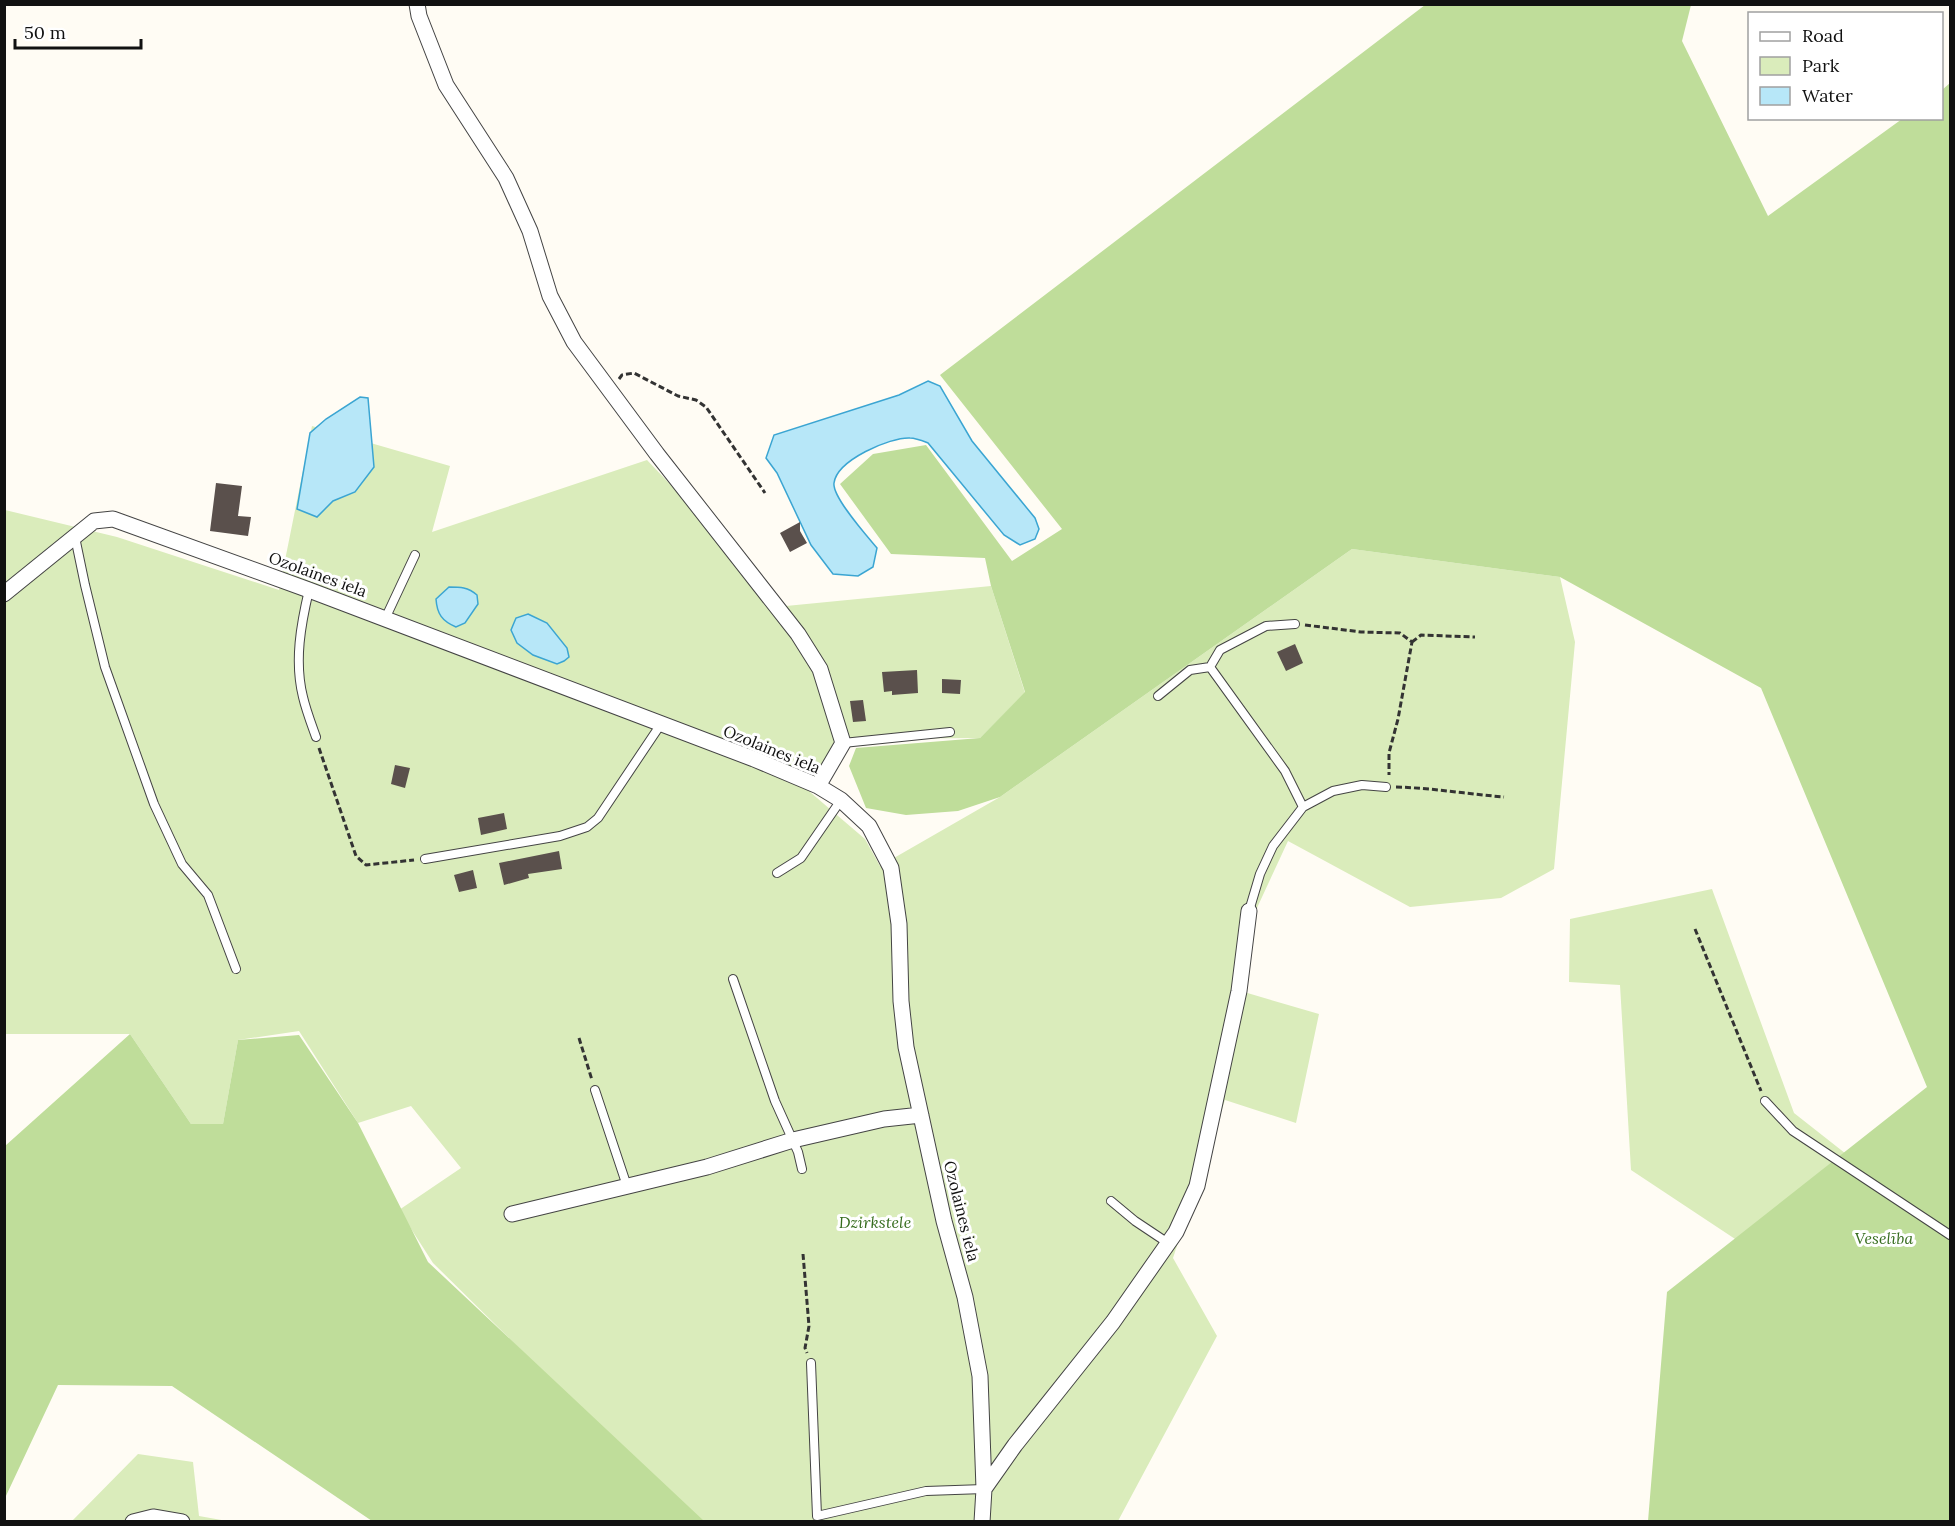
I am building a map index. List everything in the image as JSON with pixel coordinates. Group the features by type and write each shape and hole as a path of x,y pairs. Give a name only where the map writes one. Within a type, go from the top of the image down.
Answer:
{"street":[{"path":"417,4 419,16 446,85 506,178 530,231 550,296 574,342 657,454 798,634 820,669 843,743 818,786"},
{"name":"Ozolaines iela","path":"4,594 94,521 113,519 309,590 753,759 818,786 841,800 869,826 891,868 899,924 901,1001 906,1047 944,1221 965,1297 980,1376 984,1489 982,1521"},
{"path":"984,1489 1015,1445 1113,1322 1176,1232 1197,1186 1239,991 1249,911"},
{"path":"512,1214 707,1167 793,1140 884,1119 921,1115"},
{"path":"134,1521 153,1517 182,1521"}],"lane":[{"path":"75,537 105,667 154,804 182,864 208,895 236,969"},
{"path":"385,619 415,555"},
{"path":"309,590 301,624 299,660 302,695 316,737"},
{"path":"1210,667 1220,650 1266,626 1295,624"},
{"path":"1158,696 1190,670 1210,667"},
{"path":"1210,667 1285,771 1303,807"},
{"path":"425,859 560,836 588,827 598,818 661,724"},
{"path":"843,743 950,732"},
{"path":"1249,911 1260,874 1273,846 1303,807 1333,791 1362,785 1386,787"},
{"path":"777,873 801,858 841,800"},
{"path":"733,979 775,1101 798,1152 802,1169"},
{"path":"596,1090 627,1186"},
{"path":"1765,1101 1793,1131 1950,1234"},
{"path":"1111,1201 1168,1244"},
{"path":"811,1363 817,1516 926,1491 984,1489"}],"path":[{"path":"610,391 622,375 634,373 678,396 696,400 706,407 765,493"},
{"path":"1295,624 1361,633 1400,633 1412,642"},
{"path":"1475,637 1421,635 1412,642 1398,719 1389,753 1390,774 1386,787 1431,788 1459,794 1504,797"},
{"path":"316,737 356,856 366,865 425,859"},
{"path":"1695,929 1765,1101"},
{"path":"579,1038 596,1090"},
{"path":"803,1254 809,1326 805,1348 811,1363"}],"green space":[{"name":"Veselība","path":"1425,5 1691,5 1682,41 1768,216 1901,120 1943,120 1943,89 1950,83 1950,1521 1648,1521 1667,1292 1927,1087 1761,688 1560,577 1352,549 1000,797 958,811 906,815 866,808 849,766 856,748 980,738 1025,692 991,586 985,558 891,554 840,484 873,454 926,445 1012,561 1062,529 940,375"},
{"name":"Dzirkstele","path":"312,426 450,466 432,532 647,460 786,606 991,586 1025,693 980,738 842,739 810,792 865,839 880,866 1000,797 1352,549 1560,577 1575,642 1554,869 1501,898 1410,907 1288,841 1256,910 1244,992 1319,1014 1296,1123 1225,1100 1173,1258 1217,1336 1118,1521 694,1521 433,1263 399,1210 461,1168 411,1106 358,1123 299,1031 238,1040 223,1124 191,1124 130,1034 5,1034 5,510 117,537 279,590"},
{"path":"1712,889 1794,1113 1869,1172 1883,1337 1631,1170 1620,985 1569,982 1570,919"},
{"path":"130,1034 191,1124 223,1124 238,1040 299,1035 358,1123 428,1262 704,1521 372,1521 172,1386 58,1385 5,1498 5,1146"},
{"path":"138,1454 193,1462 199,1516 227,1521 71,1522"}],"water":[{"path":"928,381 940,386 972,441 1035,518 1039,529 1035,539 1020,545 1004,535 928,443 910,438 901,439 890,441 854,458 837,474 834,483 838,497 877,548 873,567 858,576 833,574 811,545 777,473 766,458 774,435 899,395"},
{"path":"360,397 368,398 374,467 355,492 333,501 317,517 297,509 310,433 326,419"},
{"path":"449,587 464,588 477,595 478,604 465,623 456,627 441,616 436,599"},
{"path":"528,614 547,623 567,648 569,657 557,664 533,655 517,643 511,630 516,618"}],"building":[{"path":"216,483 242,486 238,516 251,517 248,536 210,531"},
{"path":"800,522 800,531 807,543 790,552 780,533"},
{"path":"1295,644 1303,663 1286,671 1277,652"},
{"path":"917,670 918,693 892,695 892,691 884,692 882,672"},
{"path":"942,679 961,680 960,694 942,693"},
{"path":"863,700 866,721 853,722 850,701"},
{"path":"395,765 410,768 405,788 391,784"},
{"path":"504,813 507,829 481,835 478,818"},
{"path":"559,851 562,869 528,874 529,878 504,885 499,863"},
{"path":"473,870 477,888 459,892 454,875"}]}
